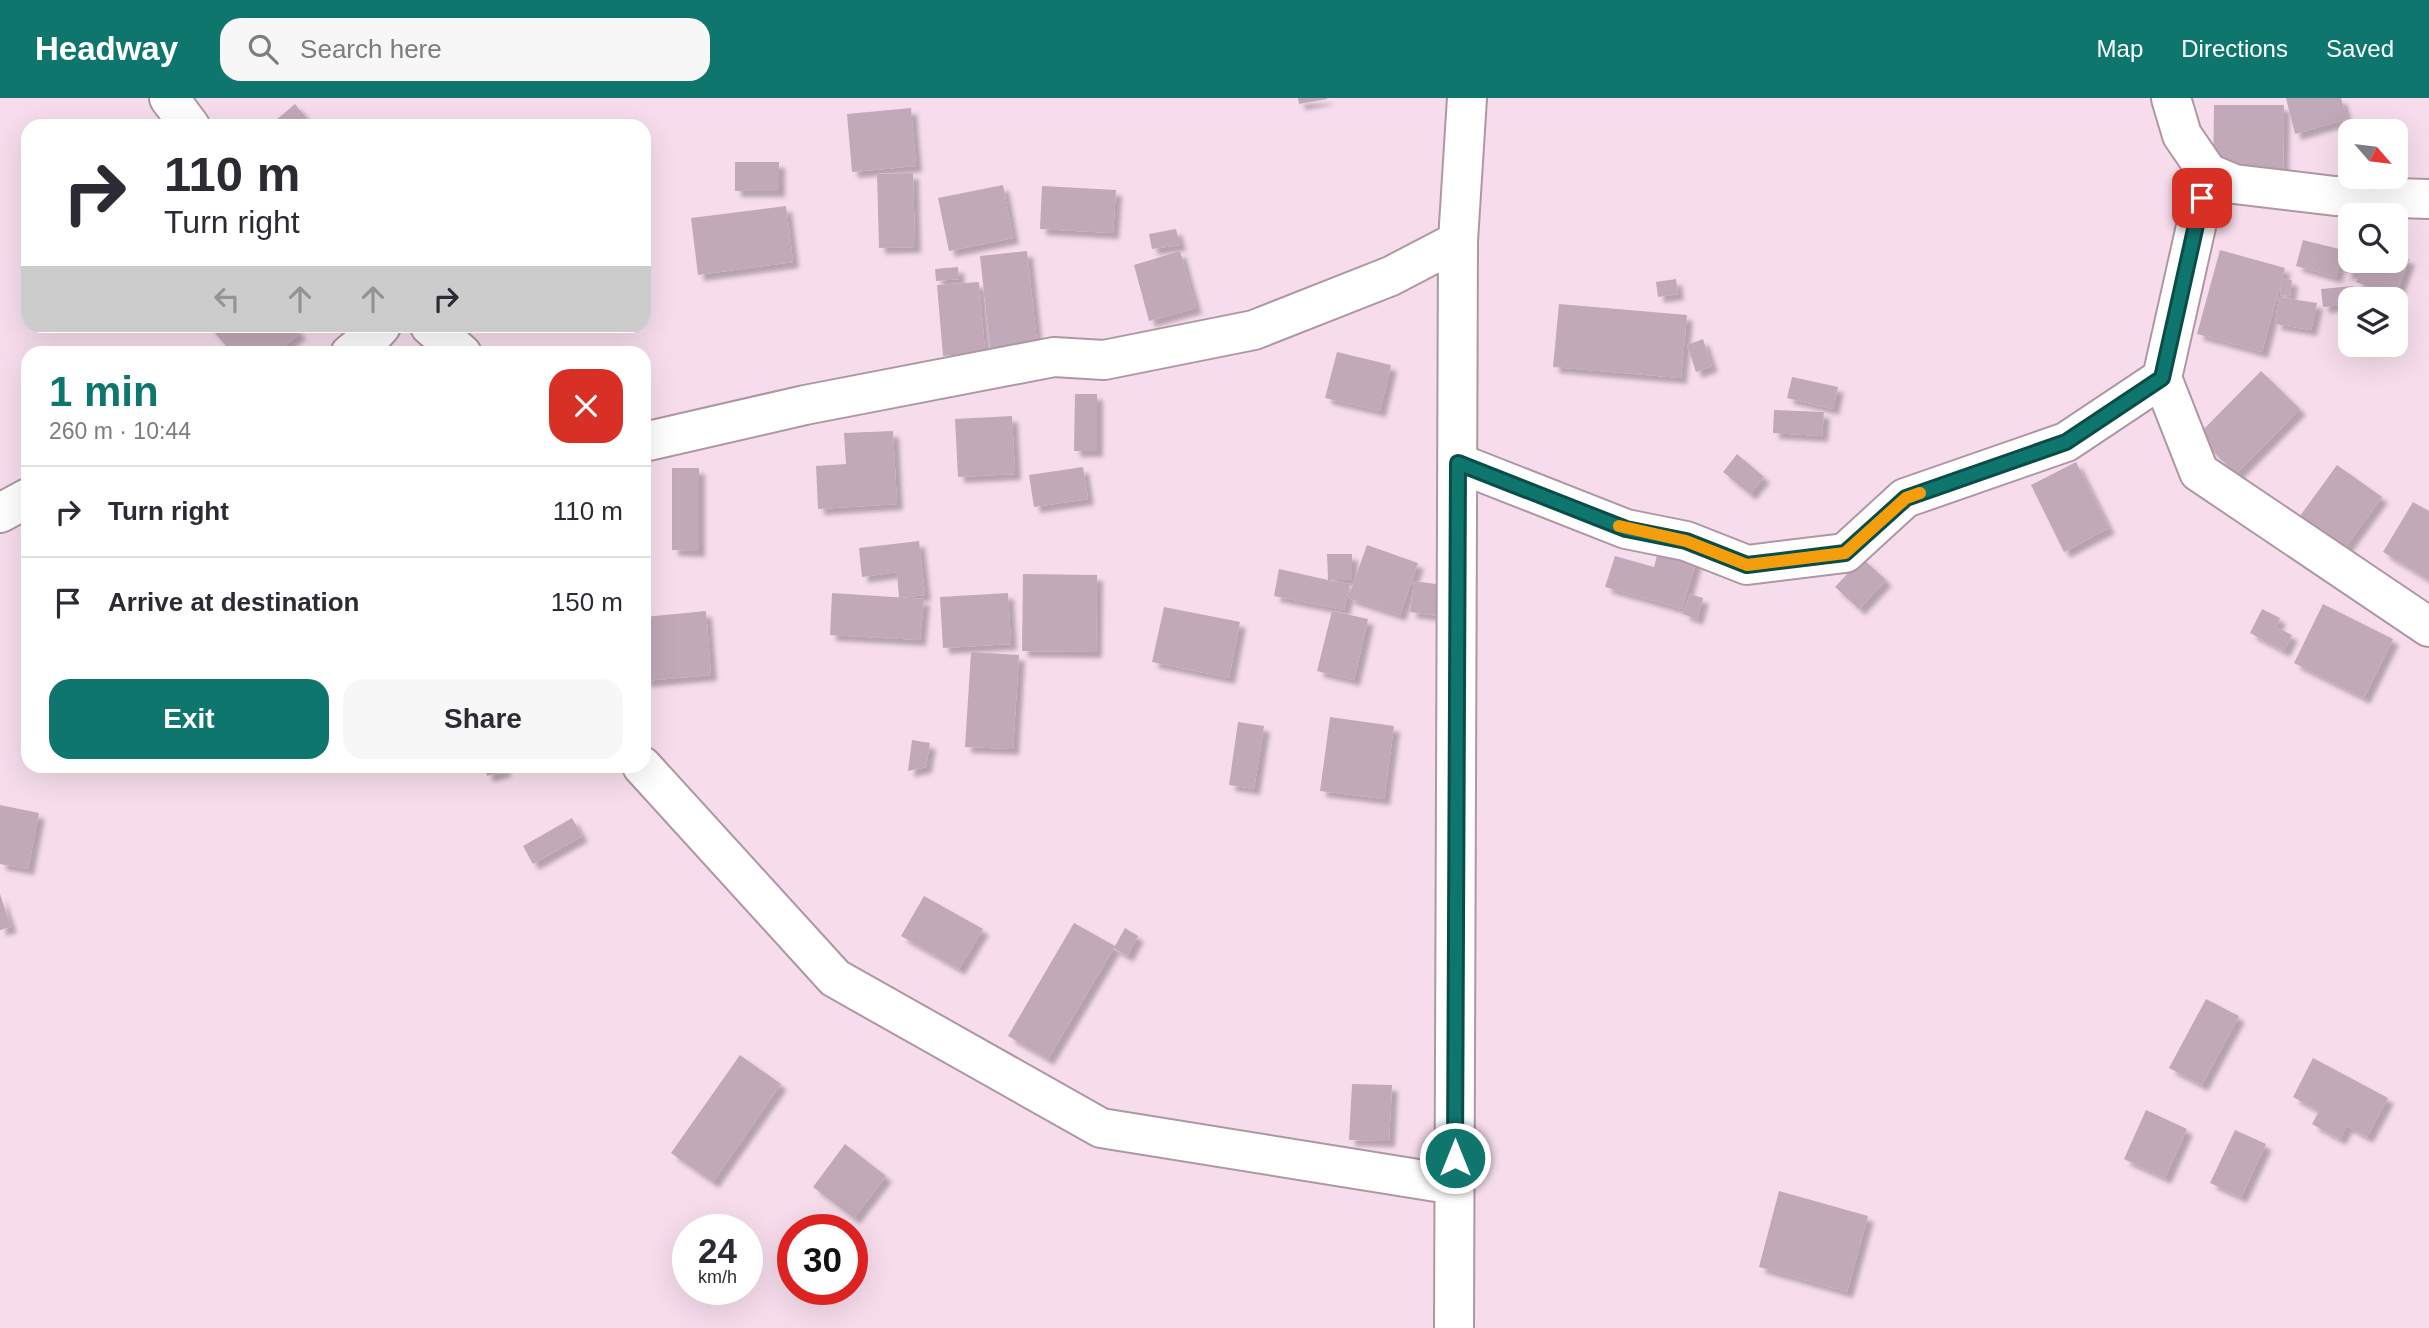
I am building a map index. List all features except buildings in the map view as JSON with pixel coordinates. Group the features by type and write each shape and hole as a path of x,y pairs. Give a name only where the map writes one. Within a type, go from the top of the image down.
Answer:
{"street":[{"path":"169,98 185,119"},
{"path":"1454,1328 1458,241 1467,98"},
{"path":"2171,98 2182,135 2208,173 2234,184 2335,196 2429,199"},
{"path":"2208,173 2162,378 2199,472 2429,627"},
{"path":"651,440 805,405 1054,357 1104,360 1254,330 1391,276 1458,241"},
{"path":"360,346 375,333"},
{"path":"438,333 453,346"},
{"path":"1458,463 1626,529 1686,541 1747,565 1845,553 1906,498 2066,442 2162,378"},
{"path":"0,513 21,502"},
{"path":"648,773 835,978 1101,1128 1455,1185"}],"slow traffic":[{"path":"1619,526 1686,541 1747,565 1845,553 1906,498 1920,493"}],"route":[{"path":"1455,1158 1458,463 1626,529 1686,541 1747,565 1845,553 1906,498 2066,442 2162,378 2202,198"}]}
